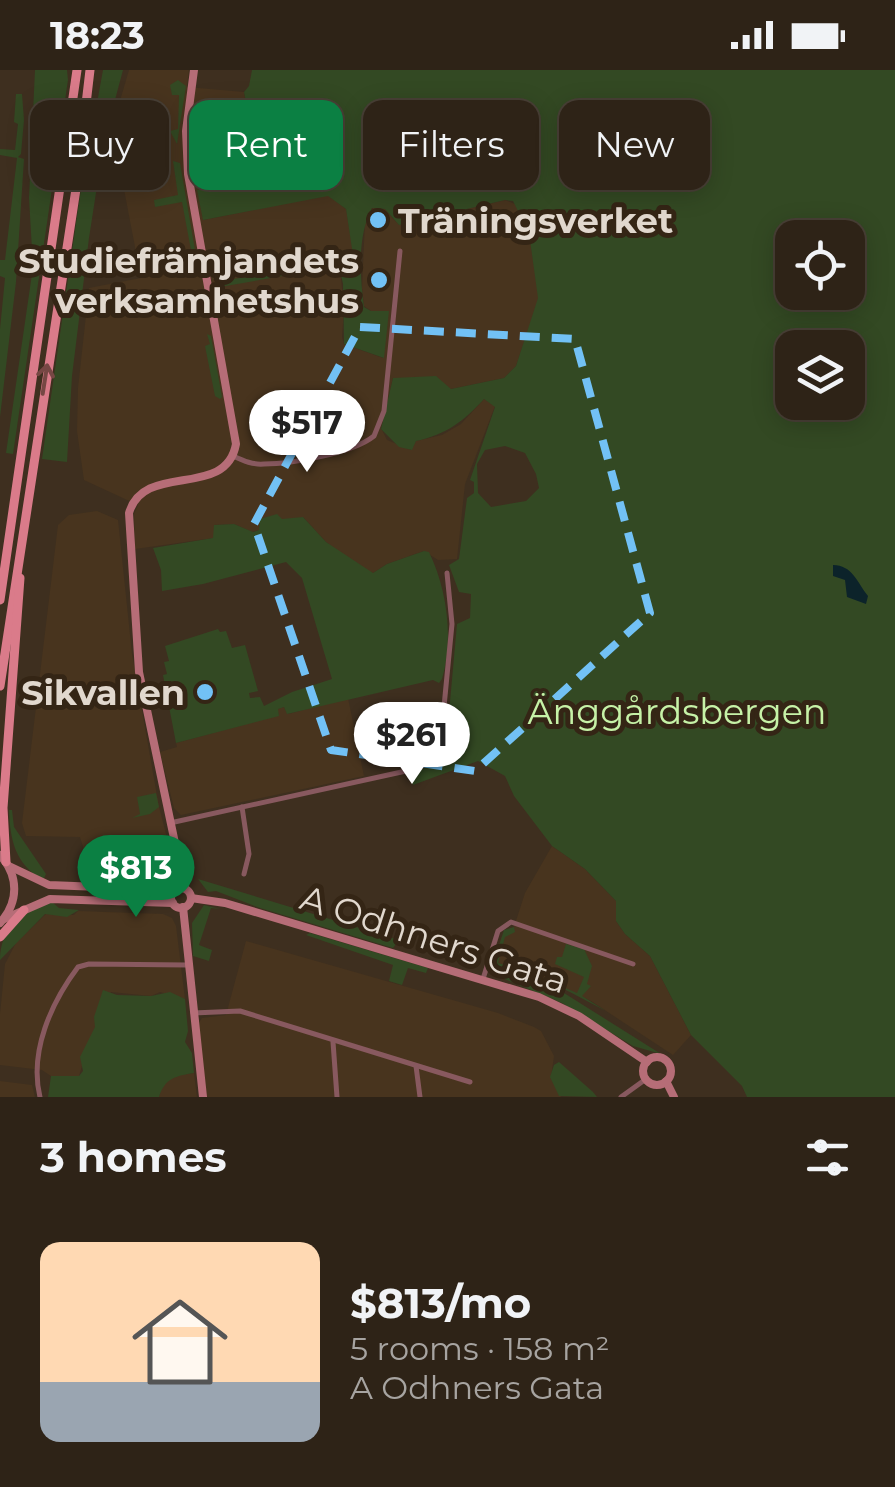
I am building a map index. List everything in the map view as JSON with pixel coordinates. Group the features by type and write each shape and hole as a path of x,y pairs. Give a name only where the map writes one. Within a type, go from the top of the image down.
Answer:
{"main road":[{"path":"0,600 77,70"},
{"path":"0,686 93,70"},
{"path":"5,861 4,798 30,471"},
{"path":"0,561 16,476"},
{"path":"0,938 24,910"}],"street":[{"path":"194,70 186,158 235,432 233,456 218,472 160,484 143,492 132,503 129,513 139,672 170,823 178,889 172,898 178,905 203,1097"},
{"path":"233,456 251,463 278,462 346,449 374,436 384,412 400,251"},
{"path":"170,823 406,771 435,757 440,748 451,640 447,573"},
{"path":"242,807 249,854 244,874"},
{"path":"1,923 44,900 58,898 178,905 191,898 188,891 178,889 49,885 5,861"},
{"path":"1,923 15,890 5,861"},
{"name":"A Odhners Gata","path":"191,898 225,902 539,997 579,1016 647,1062 656,1057 666,1060 671,1073 666,1082 674,1097"},
{"path":"483,979 498,931 506,922 520,923 633,964"},
{"path":"40,1097 37,1070 42,1033 78,967 187,966"},
{"path":"193,1013 240,1012 470,1082"},
{"path":"333,1042 336,1097"},
{"path":"647,1062 643,1070 646,1080 654,1084 666,1082"},
{"path":"416,1066 420,1097"},
{"path":"621,1097 646,1080"}],"highlighted area":[{"path":"360,327 575,339 650,613 475,771 331,750 254,524"}],"shaded area":[{"path":"129,70 189,70 187,87 244,92 245,100 189,100 189,190 253,190 203,220 328,195 346,209 355,263 340,267 344,344 383,358 388,311 371,311 364,306 362,288 365,221 373,208 385,209 399,225 505,200 515,204 529,232 539,298 516,366 504,378 451,389 393,378 381,428 387,440 411,450 416,441 442,435 461,424 484,399 495,406 465,484 457,559 438,560 424,551 373,573 363,570 326,542 303,517 252,532 234,524 215,525 214,538 135,549 134,514 138,505 84,480 77,431 78,388 89,288 141,278 124,190 169,190 169,100 120,100"},
{"path":"97,511 118,520 132,654 159,807 175,869 158,878 124,883 94,882 80,837 26,836 22,823 58,525 69,515"},
{"path":"348,698 364,776 181,815 174,808 160,752 177,747 176,743 279,715 277,709 284,707 288,714"},
{"path":"552,846 585,869 616,901 616,921 650,956 691,1035 673,1055 591,1001 528,974 492,964 502,936 514,927 525,893"},
{"path":"78,911 163,914 172,918 185,999 160,992 151,996 111,992 79,1076 51,1076 42,1070 0,1065 5,964 16,943 46,914 74,915"},
{"path":"246,941 498,1013 534,1027 541,1031 554,1056 551,1077 561,1097 207,1097 198,1024 202,1018 226,1015"},
{"path":"194,1073 197,1097 159,1097 162,1086 172,1076"},
{"path":"0,1081 32,1085 35,1097 0,1097"}],"green space":[{"path":"35,70 67,70 65,100 34,100"},
{"path":"103,70 123,70 115,100 98,100"},
{"name":"Änggårdsbergen","path":"252,70 895,70 895,1097 747,1097 742,1086 691,1035 650,956 616,921 616,901 585,869 552,846 514,796 505,776 478,761 413,785 410,775 439,761 446,746 457,624 470,618 471,594 459,592 449,565 459,559 467,498 474,493 474,482 470,480 495,407 484,399 454,426 416,441 412,450 399,447 381,429 393,378 436,376 451,389 504,378 516,366 538,298 529,233 513,201 399,225 385,209 372,208 362,243 361,282 364,307 389,311 384,358 344,344 339,266 220,287 218,281 354,262 346,209 328,196 203,220 197,190 343,190 343,100 245,100 244,92","holes":["505,446 525,453 539,488 526,501 491,507 478,493 477,464 485,450"]},
{"path":"178,80 186,86 177,144 170,131 178,129 179,95 172,95 170,85"},
{"path":"16,94 22,94 24,120 18,157 24,159 16,282 0,417 0,329 5,278 0,276 0,260 5,260 17,158 0,155 0,149 15,150"},
{"path":"173,161 180,163 199,273 196,277 182,202 155,207 154,200 178,195"},
{"path":"30,177 30,190 52,190 13,454 6,453 33,267 29,198"},
{"path":"81,190 96,190 72,376 67,462 42,459"},
{"path":"207,334 211,336 220,399 215,396 205,346 210,344"},
{"path":"277,514 282,519 303,517 326,542 373,573 387,564 429,552 447,614 448,647 442,679 439,683 433,680 287,714 284,707 278,709 279,716 176,743 163,675 167,674 164,662 169,661 165,646 218,629 226,631 232,648 245,645 258,691 249,693 250,698 260,697 264,706 332,679 302,578 286,562 162,591 161,570 153,548 213,538 214,525 234,524 253,532 259,530 260,519"},
{"path":"156,793 159,807 150,814 132,818 140,814 137,797"},
{"path":"9,810 14,827 46,874 43,880 20,859"},
{"path":"198,879 399,940 393,948 260,908 216,891 208,892"},
{"path":"52,902 59,908 79,910 67,917 45,914 0,960 4,938 15,922"},
{"path":"204,905 220,909 211,908 199,945 212,950 209,961 193,956 192,923"},
{"path":"514,927 515,932 505,937 498,963 577,993 584,977 555,964 566,944 584,949 592,966 587,984 591,986 582,996 606,1011 566,990 493,964 504,930"},
{"path":"306,935 428,968 426,973 408,968 402,985 389,981 393,965"},
{"path":"492,967 564,993 661,1054 633,1046 562,1003 495,975"},
{"path":"103,990 117,995 170,992 185,999 185,1042 192,1053 194,1073 172,1079 159,1097 48,1097 51,1076 79,1076 83,1071 80,1057 95,1027 94,1017"},
{"path":"559,1062 597,1097 559,1096 550,1077"}],"water":[{"path":"833,565 854,575 868,596 866,604 847,597 845,580 833,576"}],"place":[{"name":"Träningsverket","path":"378,220"},
{"name":"Studiefrämjandets verksamhetshus","path":"379,280"},
{"name":"Sikvallen","path":"205,692"}]}
